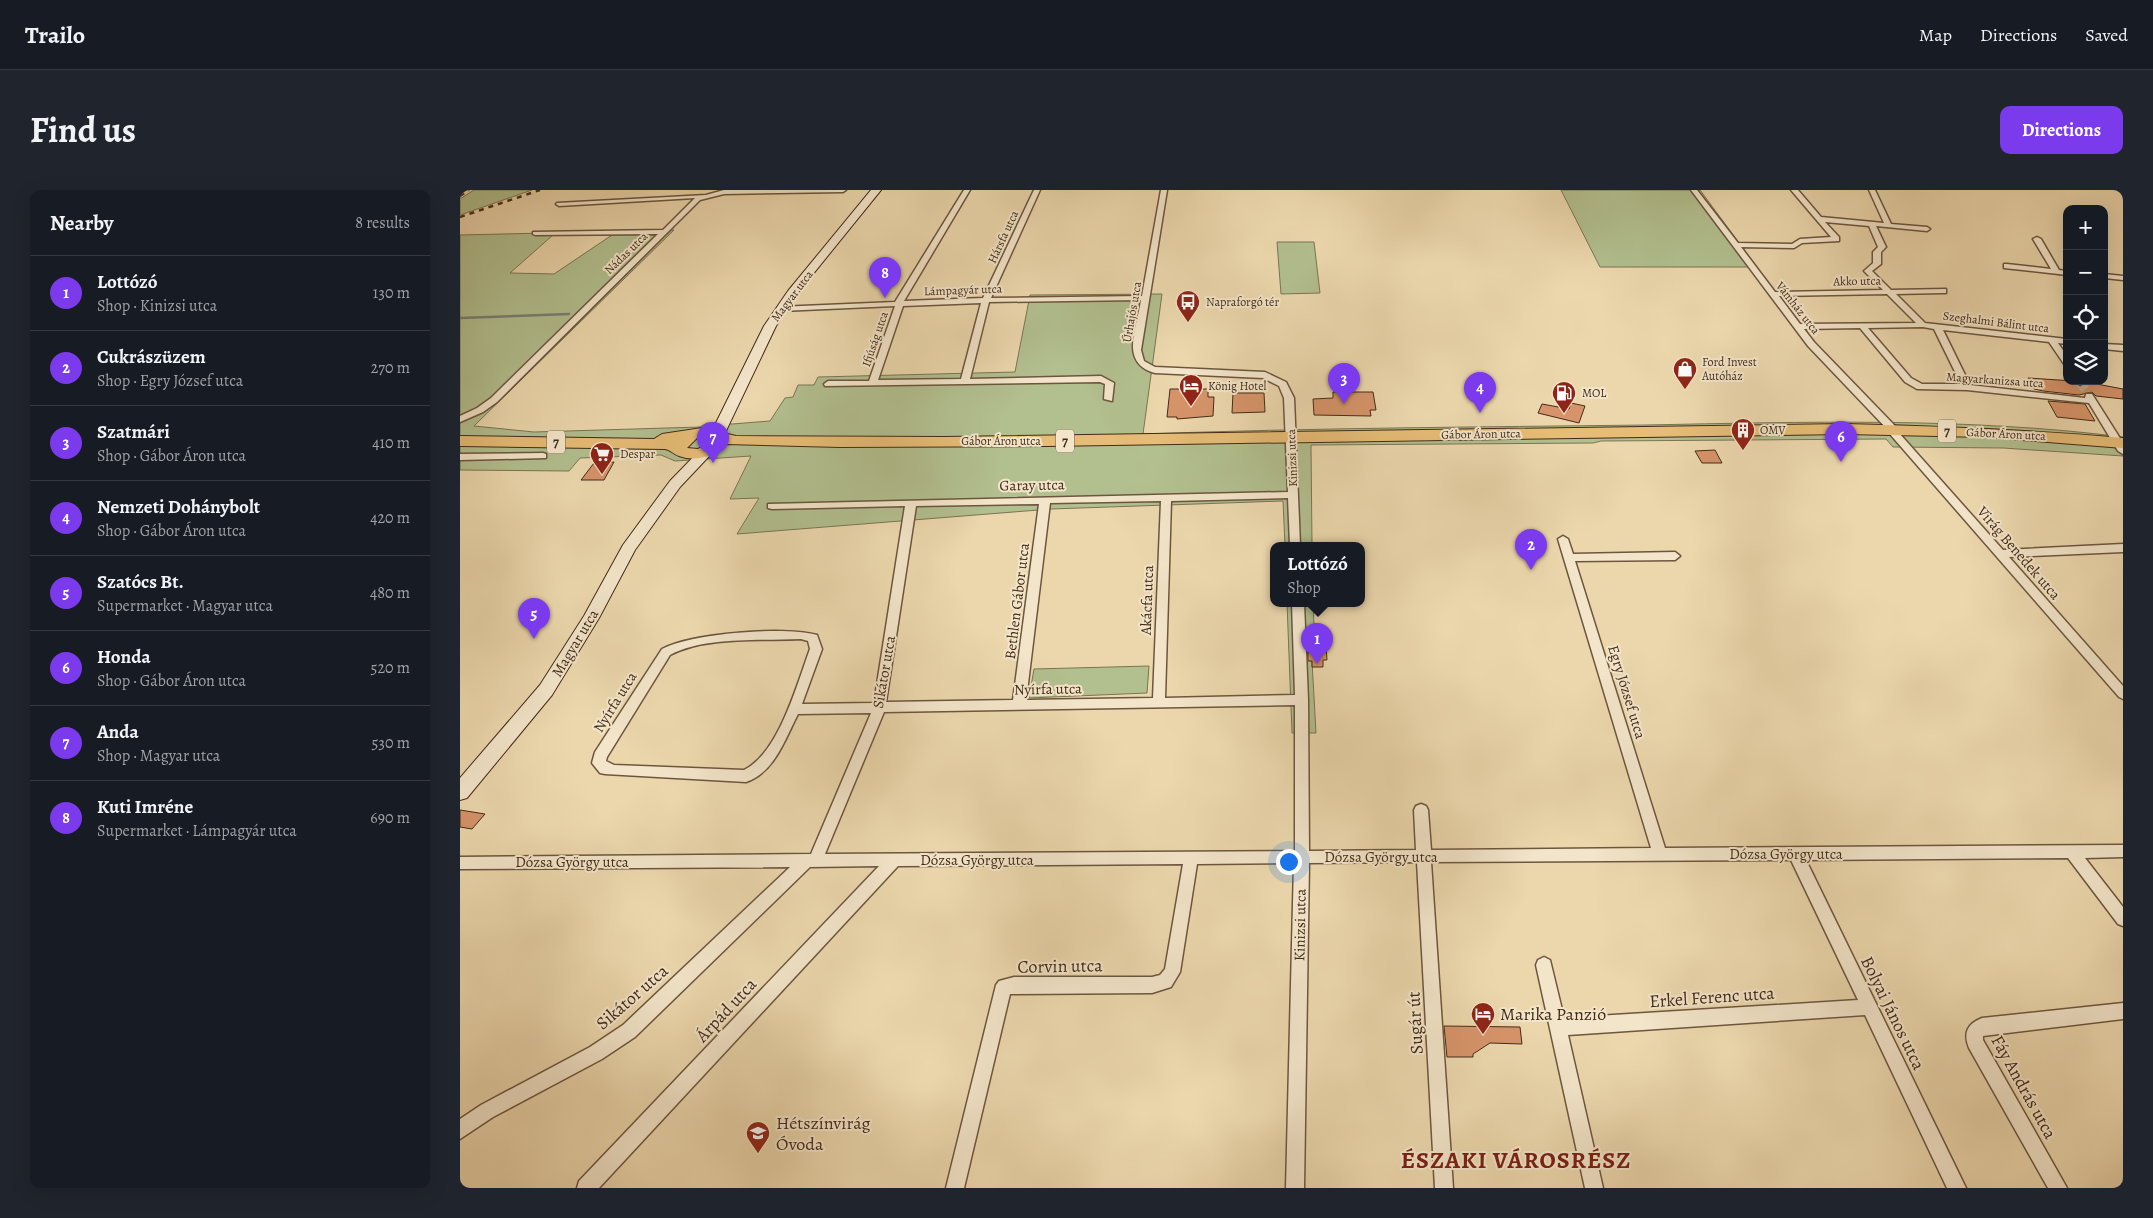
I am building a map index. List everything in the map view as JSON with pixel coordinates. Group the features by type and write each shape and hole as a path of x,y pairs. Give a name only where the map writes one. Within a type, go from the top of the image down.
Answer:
{"main road":[{"name":"Magyar utca","path":"460,792 546,690 591,618 622,558 675,484 714,443 761,340 781,309 876,190"},
{"path":"687,443 727,413"},
{"name":"Gábor Áron utca","path":"714,443 1771,430 1975,431 2121,446"},
{"name":"7","path":"687,443 708,433 714,443"},
{"name":"7","path":"460,441 714,443"},
{"name":"Magyar utca","path":"675,484 686,461 687,443"}],"street":[{"path":"559,204 703,196 724,192 843,190"},
{"name":"Ifjúság utca","path":"873,383 899,304 967,190"},
{"name":"Hársfa utca","path":"965,381 986,300 1038,190"},
{"name":"Űrhajós utca","path":"1164,190 1137,350 1138,358 1145,367 1161,372 1249,373 1274,378"},
{"name":"Vámház utca","path":"1694,190 1772,294 1820,354 1894,431"},
{"path":"1735,245 1794,246 1800,241 1835,240 1836,237 1794,190"},
{"path":"1872,190 1888,225"},
{"name":"Nádas utca","path":"460,418 480,410 494,400 696,200 703,196"},
{"path":"1819,219 1927,228"},
{"path":"1871,223 1882,247 1877,252 1877,264 1868,271 1923,326"},
{"path":"535,233 664,232"},
{"path":"2037,239 2056,272"},
{"path":"2007,266 2063,273"},
{"path":"2108,276 2123,278"},
{"name":"Akko utca","path":"1772,294 1943,291"},
{"name":"Lámpagyár utca","path":"781,309 986,300 1147,298"},
{"name":"Szeghalmi Bálint utca","path":"1797,326 1923,326 2063,342"},
{"name":"Magyarkanizsa utca","path":"1862,326 1911,383 1926,388 1967,388 2090,397 2121,446"},
{"path":"1938,328 1967,388"},
{"path":"2052,341 2063,356"},
{"path":"2108,346 2123,348"},
{"path":"828,384 1102,378 1110,383 1109,399"},
{"name":"Kinizsi utca","path":"1274,378 1283,384 1289,394 1295,542"},
{"name":"Virág Benedek utca","path":"1894,431 2123,694"},
{"path":"460,457 543,456"},
{"name":"Garay utca","path":"772,506 1293,495"},
{"name":"Akácfa utca","path":"1159,703 1166,497"},
{"name":"Bethlen Gábor utca","path":"1019,706 1045,500"},
{"name":"Sikátor utca","path":"460,1130 487,1111 596,1053 629,1030 811,861 879,709 911,503"},
{"name":"Egry József utca","path":"1563,539 1660,855"},
{"path":"2000,554 2123,548"},
{"path":"1569,558 1675,556"},
{"name":"Kinizsi utca","path":"1295,1188 1302,857 1302,700 1298,607"},
{"name":"Nyírfa utca","path":"811,636 815,640 816,650 794,710 766,762 755,772 746,776 614,770 605,768 599,763 600,756 666,652 679,645 724,640 811,636"},
{"name":"Nyírfa utca","path":"794,710 1302,700"},
{"name":"Sugár út","path":"1421,810 1426,857 1444,1188"},
{"name":"Dózsa György utca","path":"460,863 2123,851"},
{"path":"2072,852 2123,919"},
{"name":"Bolyai János utca","path":"1796,854 1868,1007 1957,1188"},
{"name":"Corvin utca","path":"955,1188 1002,991 1005,987 1014,985 1152,985 1166,982 1172,972 1190,859"},
{"name":"Árpád utca","path":"586,1188 894,860"},
{"path":"1544,965 1594,1188"},
{"name":"Erkel Ferenc utca","path":"1558,1027 1868,1007"},
{"name":"Fáy András utca","path":"2058,1188 1975,1042 1974,1032 1982,1026 2123,1011"}],"green space":[{"path":"474,190 532,190 460,215 460,199"},
{"path":"1561,190 1700,190 1757,267 1600,267"},
{"path":"674,230 474,426 534,432 700,427 707,423 732,424 770,421 785,398 793,397 798,385 814,385 818,377 1015,372 1030,295 1162,294 1143,434 1331,429 1884,422 2004,426 2123,437 2123,456 2003,448 1893,447 1886,439 1311,445 1312,542 1285,542 1283,501 1051,509 737,534 759,498 730,499 751,456 675,461 661,455 580,458 569,471 460,470 460,235","holes":["553,235 612,235 554,274 510,273"]},
{"path":"1277,242 1314,242 1320,293 1281,294"},
{"path":"1287,607 1313,607 1315,645 1307,646 1308,660 1312,661 1316,733 1292,733"},
{"path":"1149,666 1147,693 1029,698 1034,669"}],"building":[{"path":"2028,378 2063,380 2063,385 2078,385 2080,387 2082,385 2102,385 2123,389 2123,399 2096,396 2092,392 2079,395 2034,389"},
{"name":"König Hotel","path":"1170,389 1208,389 1208,397 1214,397 1213,416 1177,419 1177,417 1167,417"},
{"path":"1333,392 1373,392 1376,410 1370,410 1371,416 1314,415 1313,399 1333,398"},
{"path":"1233,393 1264,393 1265,412 1232,413"},
{"path":"2048,401 2085,404 2095,421 2057,417"},
{"name":"MOL","path":"1571,403 1585,406 1579,423 1538,413 1542,404 1569,409"},
{"path":"1715,450 1722,463 1702,463 1695,451"},
{"path":"614,462 604,480 581,480 594,463"},
{"path":"1308,645 1326,645 1327,660 1323,660 1323,667 1312,667 1312,661 1308,661"},
{"path":"460,810 485,814 472,829 460,827"},
{"name":"Marika Panzió","path":"1444,1026 1520,1027 1522,1044 1490,1043 1473,1054 1473,1057 1447,1057"}],"waterway":[{"path":"460,318 569,314"}],"tunnel":[{"path":"2082,385 2088,394"}],"railway":[{"path":"460,196 469,190"},
{"path":"460,217 540,190"}],"place":[{"name":"Kuti Imréne","path":"885,298"},
{"name":"Napraforgó tér","path":"1188,323"},
{"name":"Ford Invest Autóház","path":"1685,390"},
{"name":"Szatmári","path":"1344,404"},
{"name":"König Hotel","path":"1191,407"},
{"name":"Nemzeti Dohánybolt","path":"1480,413"},
{"name":"MOL","path":"1564,414"},
{"name":"OMV","path":"1743,451"},
{"name":"Honda","path":"1841,462"},
{"name":"Anda","path":"713,463"},
{"name":"Despar","path":"602,475"},
{"name":"Cukrászüzem","path":"1531,570"},
{"name":"Szatócs Bt.","path":"534,639"},
{"name":"Lottózó","path":"1317,664"},
{"name":"Marika Panzió","path":"1483,1035"},
{"name":"Hétszínvirág Óvoda","path":"758,1154"}],"district":[{"name":"ÉSZAKI VÁROSRÉSZ","path":"1516,1160"}]}
